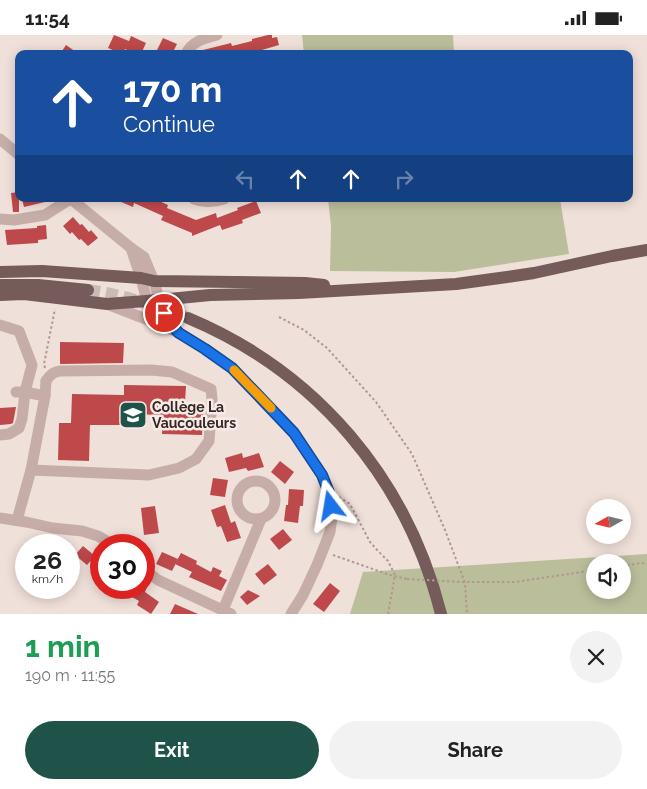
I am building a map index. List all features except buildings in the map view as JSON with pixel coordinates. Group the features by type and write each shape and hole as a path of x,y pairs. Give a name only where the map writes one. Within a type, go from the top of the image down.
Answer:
{"main road":[{"path":"0,295 24,294 107,304 210,295 299,293 456,284 507,277 647,250"},
{"path":"0,272 42,271 148,279 305,283 361,289"},
{"path":"0,285 38,285 88,290"},
{"path":"188,318 237,341 281,369 313,396 350,435 385,482 413,533 432,584 440,614"}],"street":[{"path":"188,50 189,47 203,39 218,35"},
{"path":"0,139 15,152"},
{"path":"0,219 14,220 45,215 65,202"},
{"path":"74,202 131,249 144,257 156,323"},
{"path":"179,333 171,319 171,310 174,303 180,298"},
{"path":"153,301 168,322 179,333"},
{"path":"107,304 179,333 232,368 294,433 322,475 330,495 332,517 330,532 303,595 291,614"},
{"path":"0,325 19,331 46,381 31,470 17,520"},
{"path":"0,435 20,428 22,419 20,392 38,364"},
{"path":"31,470 149,475 179,468 196,459 210,441 211,389 172,372 151,369 56,371 46,381"},
{"path":"20,392 45,395"},
{"path":"0,518 53,529 82,531 92,534"},
{"path":"155,577 227,612 261,519"}],"path":[{"path":"38,364 57,298"},
{"path":"279,317 304,330 327,348 376,402 412,455 445,530 463,582 467,614"},
{"path":"330,495 342,497 350,503 370,542 388,561 395,575 388,614"},
{"path":"323,552 407,579 515,583 586,571"},
{"path":"631,565 647,564"}],"green space":[{"path":"302,35 453,35 454,50 304,50"},
{"path":"328,202 560,202 569,254 454,272 330,271 331,226"},
{"path":"647,554 647,614 350,614 363,572 586,558 586,599 631,599 631,555"}],"tunnel":[{"path":"88,290 139,301 188,318"}],"slow traffic":[{"path":"234,370 271,408"}],"place":[{"name":"Collège La Vaucouleurs","path":"133,415"}],"route":[{"path":"164,313 168,322 179,333 232,368 294,433 322,475 330,495 331,506"}]}
